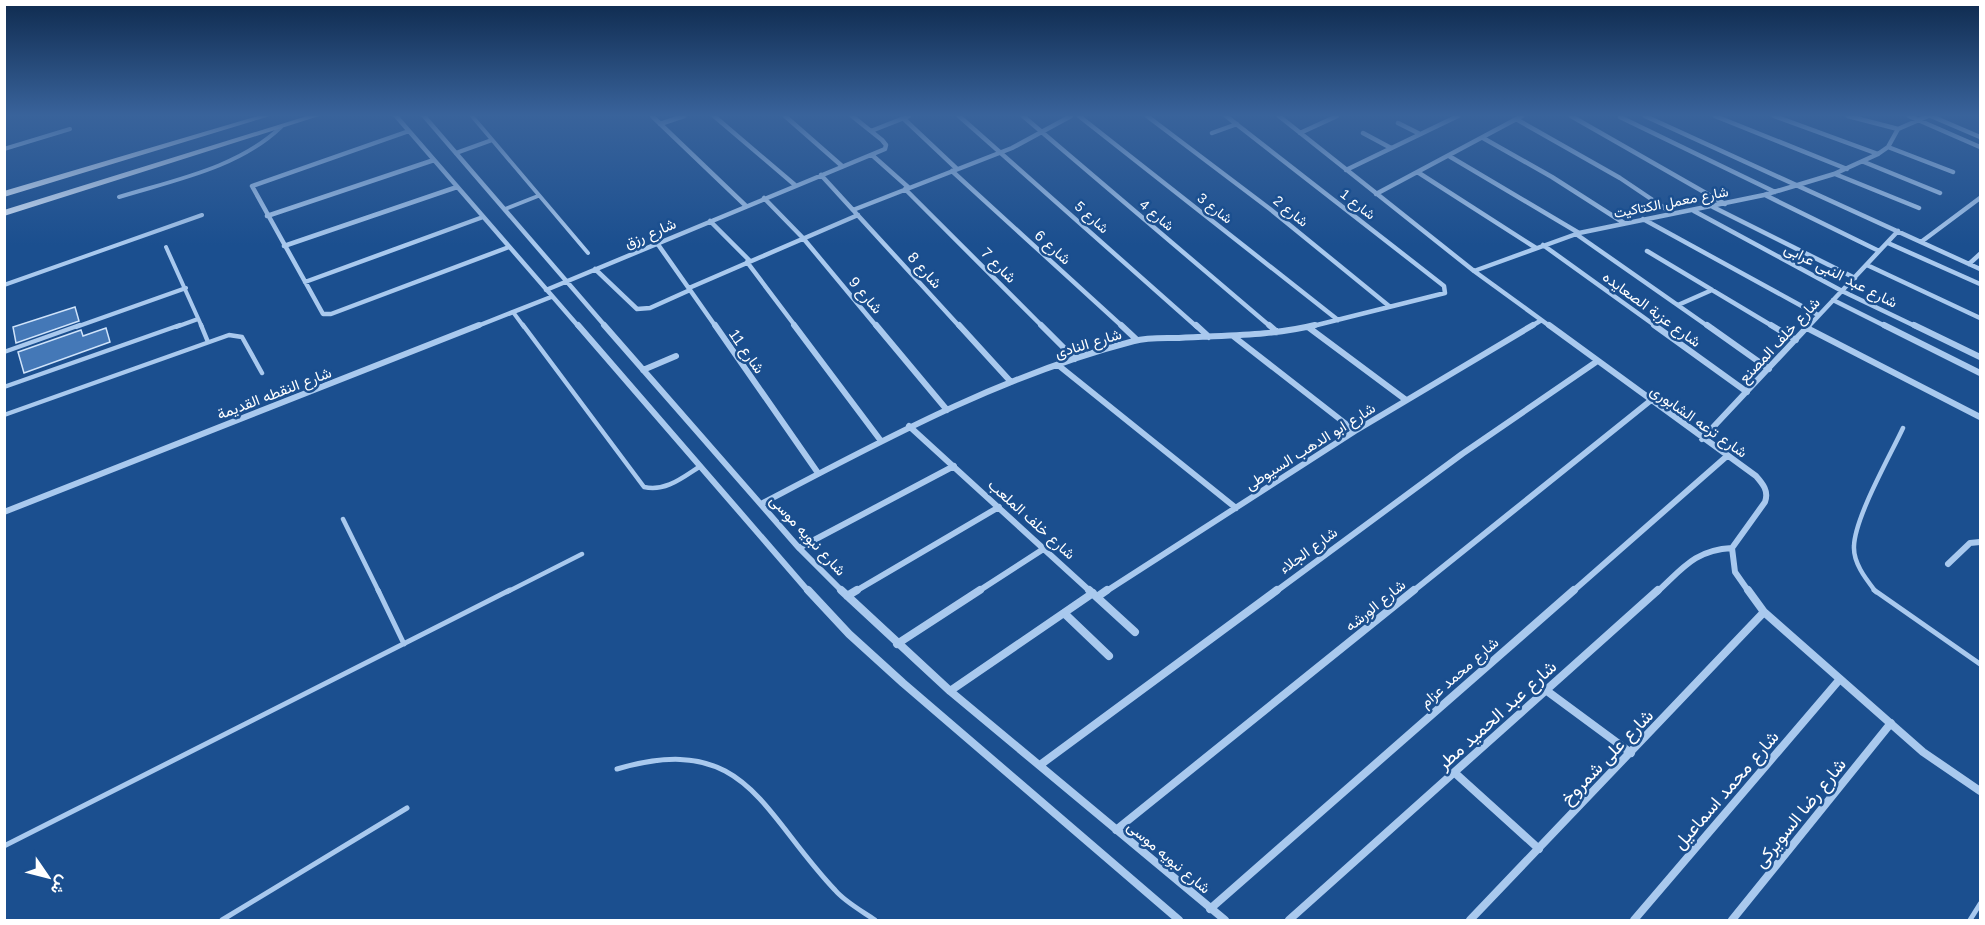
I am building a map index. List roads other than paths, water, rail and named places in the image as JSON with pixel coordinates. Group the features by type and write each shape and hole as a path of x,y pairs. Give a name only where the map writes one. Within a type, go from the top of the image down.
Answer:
{"main road":[{"path":"4,186 96,159"},
{"path":"4,194 121,159"},
{"path":"4,204 159,159"},
{"path":"4,213 171,159"}],"street":[{"path":"325,159 259,182 251,188 323,314 331,314 509,247"},
{"name":"شارع نبويه موسى","path":"461,159 760,504 799,548 847,596 950,691 1225,921"},
{"path":"697,159 746,206"},
{"path":"765,159 795,185"},
{"path":"834,159 842,166"},
{"name":"شارع رزق","path":"546,290 861,159"},
{"name":"شارع 7","path":"876,159 1075,359"},
{"name":"شارع 6","path":"943,159 1137,340"},
{"path":"853,210 982,159"},
{"name":"شارع 5","path":"1008,159 1209,337"},
{"name":"شارع 4","path":"1073,159 1277,332"},
{"name":"شارع 3","path":"1133,159 1338,320"},
{"name":"شارع 2","path":"1205,159 1389,306"},
{"name":"شارع 1","path":"1282,159 1444,286 1446,290"},
{"name":"شارع ترعه الشابورى","path":"1333,159 1540,321 1702,440 1756,476 1765,487 1767,495 1764,506 1732,548"},
{"path":"1346,170 1368,159"},
{"path":"1376,194 1443,159"},
{"path":"1454,159 1577,234 1769,369"},
{"path":"1520,159 1624,223"},
{"path":"1588,159 1672,213"},
{"path":"1647,159 1725,204"},
{"path":"1707,159 1775,192"},
{"path":"1739,159 1980,269"},
{"path":"1823,159 1847,169"},
{"name":"شارع معمل الكتاكيت","path":"1474,271 1577,234 1764,195 1834,174 1869,159"},
{"path":"1920,159 1953,172"},
{"path":"267,216 434,160 799,582 894,677 1179,921"},
{"path":"1864,162 1940,193"},
{"name":"شارع عزبة الصعايده","path":"1419,173 1539,246 1747,392"},
{"path":"1834,174 1919,208"},
{"name":"شارع 8","path":"821,175 1011,382"},
{"path":"284,246 457,187"},
{"path":"1764,195 1879,251"},
{"name":"شارع 9","path":"764,198 803,238 948,410"},
{"path":"1921,242 1980,198"},
{"path":"1713,207 1855,278"},
{"name":"شارع عبد النبى عرابى","path":"1694,211 1842,291 1980,357"},
{"path":"595,269 637,309 650,308 748,261 858,215"},
{"path":"305,282 483,217"},
{"path":"1642,219 1818,315"},
{"path":"710,221 748,261 881,441"},
{"name":"شارع خلف المصنع","path":"1702,440 1898,231"},
{"name":"شارع 11","path":"657,243 818,473"},
{"path":"1888,243 1980,284"},
{"path":"1647,251 1796,340"},
{"path":"1969,264 1980,254"},
{"path":"1867,265 1980,318"},
{"name":"شارع النادى","path":"760,504 909,426 1011,382 1075,359 1137,340 1277,332 1308,327 1440,295 1446,290"},
{"path":"1678,305 1712,290"},
{"name":"شارع النقطه القديمة","path":"4,512 551,297"},
{"path":"1833,300 1980,373"},
{"name":"شارع ابو الدهب السيوطى","path":"950,691 1064,613 1236,508 1355,431 1540,321"},
{"path":"1308,327 1406,400"},
{"path":"1807,328 1980,417"},
{"path":"1233,335 1355,431"},
{"path":"643,370 676,356"},
{"name":"شارع الجلاء","path":"1040,765 1462,454 1596,362"},
{"path":"1058,365 1236,508"},
{"name":"شارع الورشه","path":"1116,830 1650,401"},
{"name":"شارع خلف الملعب","path":"909,426 1135,632"},
{"name":"شارع محمد عزام","path":"1210,909 1727,456"},
{"path":"799,548 954,466"},
{"path":"847,596 999,507"},
{"path":"1948,564 1970,543 1980,542"},
{"path":"897,644 1045,548"},
{"path":"1732,548 1735,572 1764,612 1923,752 1980,791"},
{"name":"شارع عبد الحميد مطر","path":"1289,921 1698,555 1717,549 1732,548"},
{"name":"شارع على شمروخ","path":"1470,921 1764,612"},
{"path":"1064,613 1109,656"},
{"name":"شارع محمد اسماعيل","path":"1634,921 1840,680"},
{"path":"1547,691 1631,753"},
{"name":"شارع رضا السويركى","path":"1732,921 1891,723"},
{"path":"1455,773 1539,849"}],"lane":[{"path":"119,197 232,159"},
{"path":"508,159 588,253"},
{"path":"505,209 538,196"},
{"path":"4,285 202,215"},
{"path":"166,247 208,342"},
{"path":"4,352 186,288"},
{"path":"513,312 644,488 653,490 664,487 699,467"},
{"path":"4,387 198,319"},
{"path":"4,415 229,335 242,337 262,373"},
{"path":"1903,428 1855,534 1855,556 1868,582 1878,595 1980,664"},
{"path":"343,519 404,644"},
{"path":"4,846 582,554"},
{"path":"617,769 639,761 685,758 705,761 725,769 742,780 756,794 836,892 875,921"},
{"path":"222,921 407,808"},
{"path":"1970,921 1980,904"}]}
